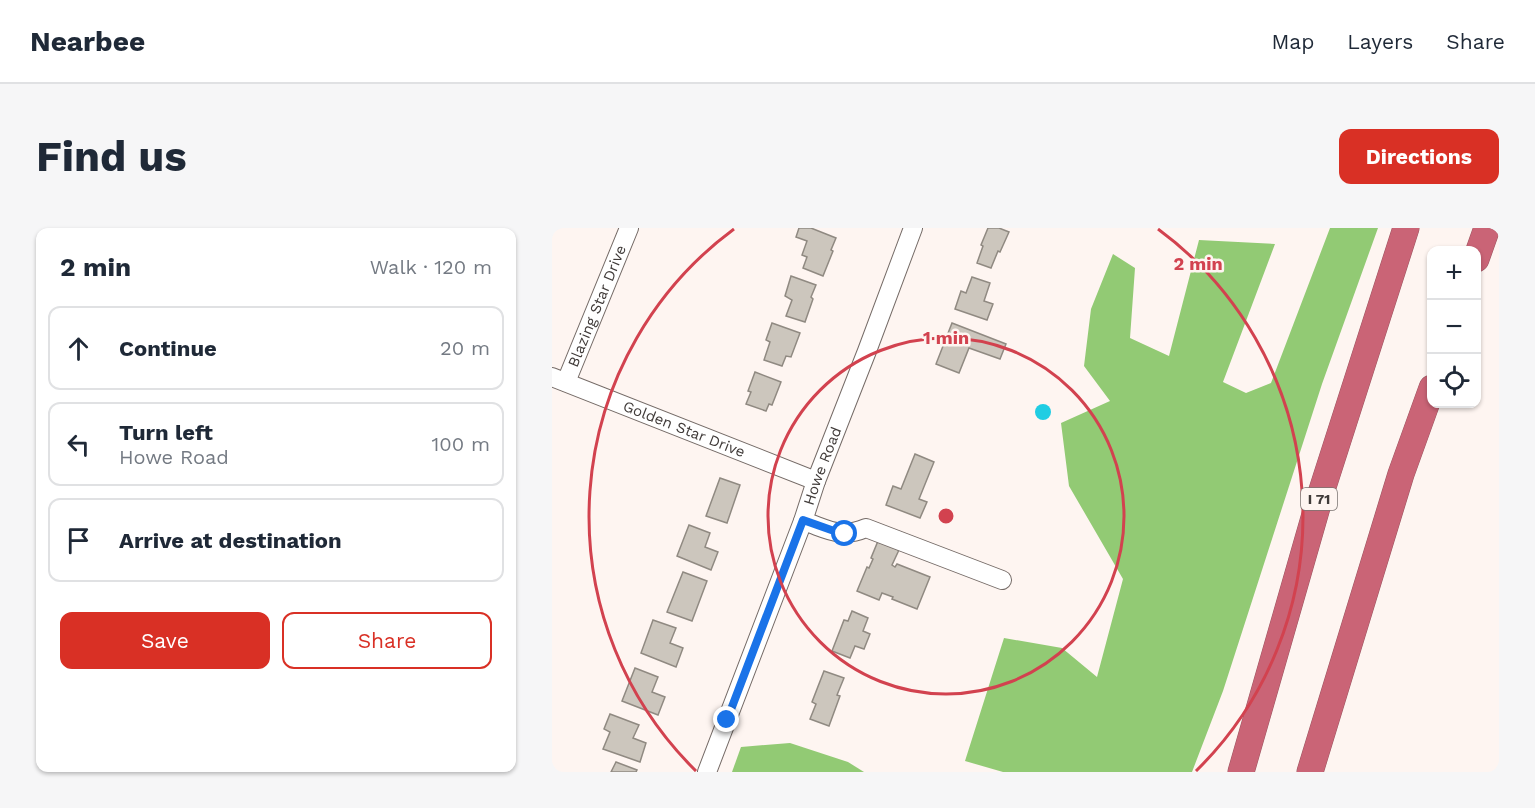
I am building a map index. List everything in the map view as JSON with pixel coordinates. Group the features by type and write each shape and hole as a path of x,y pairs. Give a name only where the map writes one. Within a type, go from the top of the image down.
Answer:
{"highway":[{"name":"I 71","path":"1241,772 1322,490 1406,228"},
{"path":"1481,246 1487,228"},
{"path":"1310,772 1401,474 1427,399"}],"street":[{"name":"Blazing Star Drive","path":"559,380 628,228"},
{"name":"Howe Road","path":"707,772 913,228"},
{"name":"Golden Star Drive","path":"559,380 816,482"},
{"path":"803,520 845,534 866,528 1002,580"}],"green space":[{"path":"1330,228 1378,228 1322,384 1223,691 1192,772 1003,772 965,761 1004,638 1062,648 1097,677 1123,579 1069,486 1061,423 1110,401 1084,366 1091,309 1113,254 1135,268 1130,338 1169,356 1199,240 1275,244 1223,382 1246,393 1271,383"},
{"path":"790,743 848,762 864,772 732,772 741,747"}],"water":[{"path":"1043,404 1049,406 1051,412 1049,418 1043,420 1037,418 1035,412 1037,406"}],"building":[{"path":"799,228 811,228 836,238 823,276 803,268 807,257 802,255 807,241 796,237"},
{"path":"988,228 999,228 1009,232 991,268 977,263"},
{"path":"791,276 816,285 805,322 786,316 792,300 785,296"},
{"path":"972,277 990,283 984,301 993,304 987,320 955,309 961,291 966,293"},
{"path":"772,323 800,333 791,357 786,356 782,366 764,360 770,342 766,340"},
{"path":"952,323 1006,344 1000,359 969,348 959,373 936,364"},
{"path":"755,372 781,382 772,405 769,404 766,411 746,404"},
{"path":"915,454 934,462 919,499 927,502 920,518 886,505 893,486 901,489"},
{"path":"720,478 740,485 727,523 706,516"},
{"path":"689,525 710,533 705,547 718,552 711,570 677,556"},
{"path":"878,541 899,550 892,565 895,567 897,564 930,577 917,609 882,593 879,600 857,591 873,559 871,558"},
{"path":"683,572 707,581 692,621 667,612"},
{"path":"852,611 868,618 863,631 870,634 864,649 855,646 850,658 832,651 844,620 848,621"},
{"path":"653,620 676,628 670,643 683,648 676,667 641,653"},
{"path":"635,668 658,677 652,692 665,697 658,715 622,701"},
{"path":"824,671 844,678 829,726 810,719 816,704 812,702"},
{"path":"610,714 639,725 633,738 646,743 640,762 603,749 610,732 604,729"},
{"path":"616,762 637,770 636,772 611,772"}],"route":[{"path":"727,720 803,520 845,534"}]}
